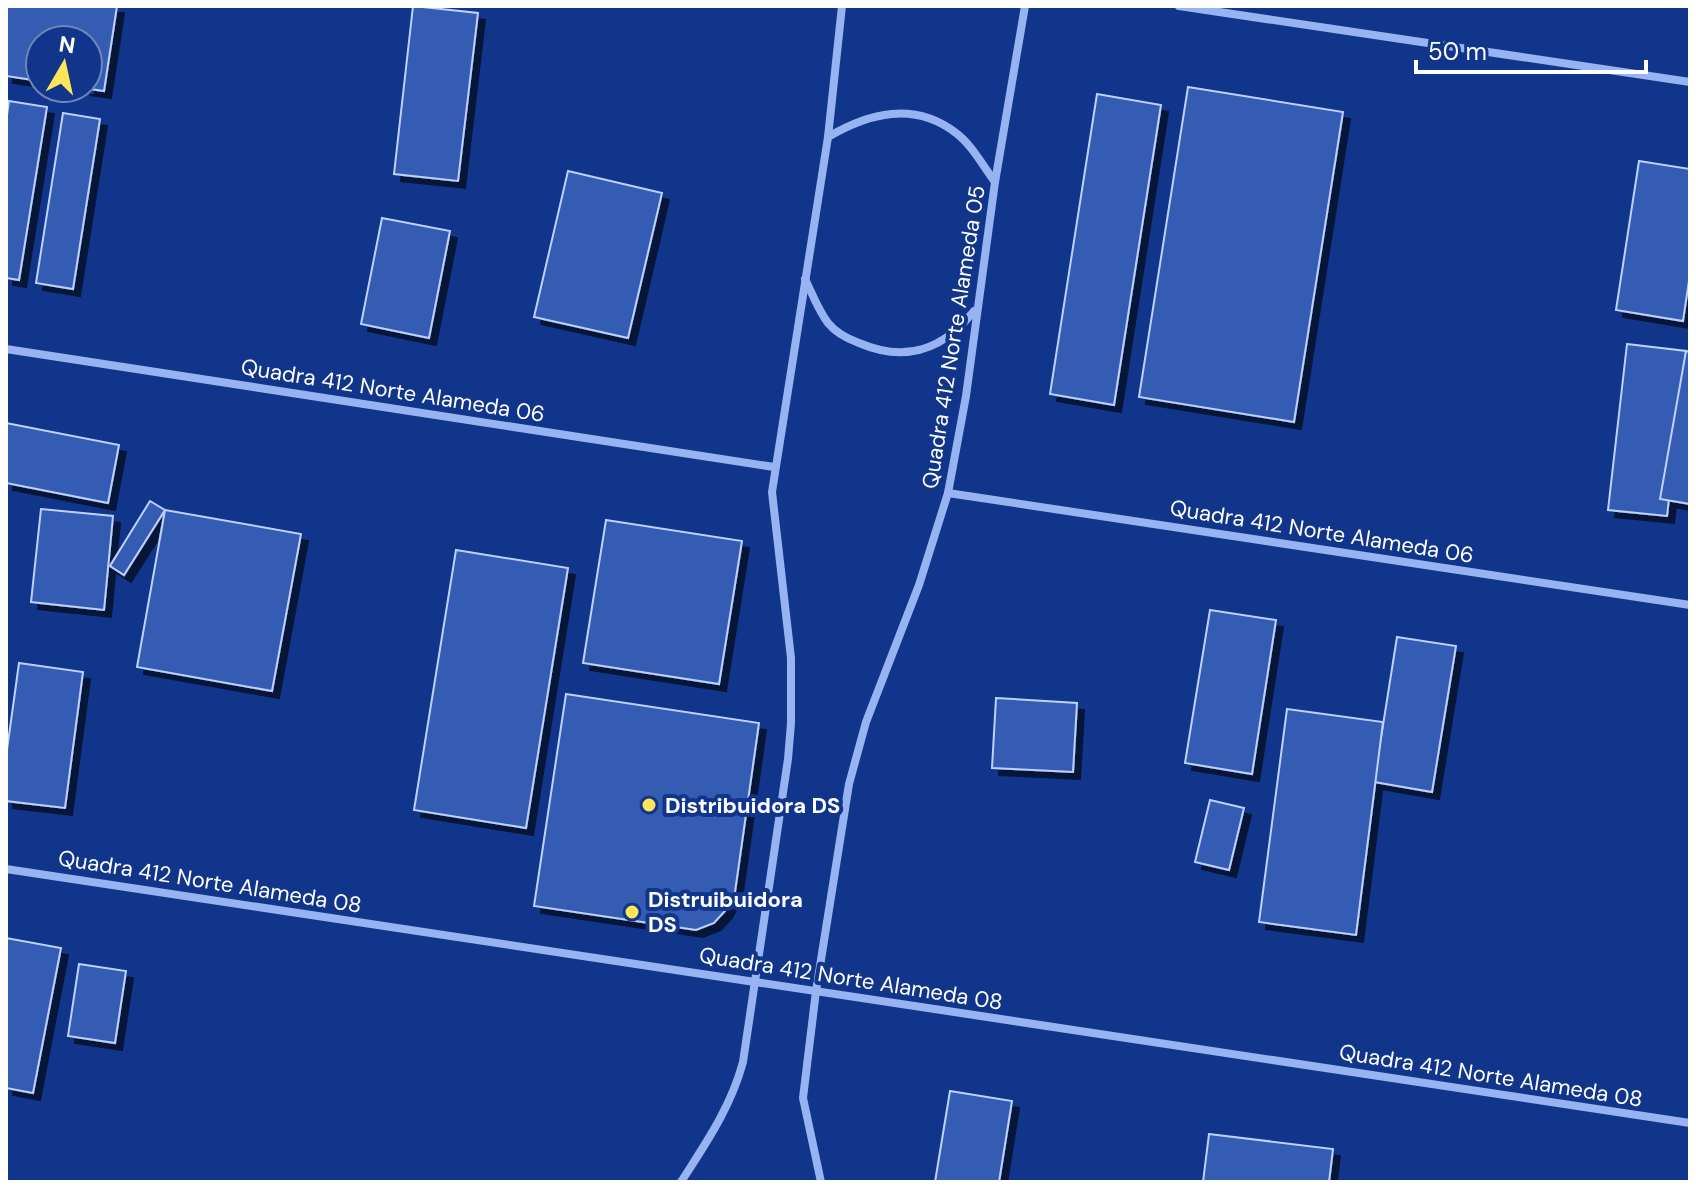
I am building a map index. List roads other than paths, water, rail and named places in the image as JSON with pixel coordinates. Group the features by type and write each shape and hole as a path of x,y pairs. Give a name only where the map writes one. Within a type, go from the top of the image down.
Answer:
{"street":[{"path":"681,1182 718,1124 735,1090 743,1062 791,723 791,658 773,517 774,467 828,137 842,6"},
{"name":"Quadra 412 Norte Alameda 05","path":"821,1182 803,1098 816,991 857,750 919,585 948,493 966,396 995,182 1025,6"},
{"path":"1179,6 1690,82"},
{"path":"828,137 874,115 923,117 957,134 995,182"},
{"path":"804,278 829,323 837,331 885,352 910,352 933,346 954,334 976,309"},
{"name":"Quadra 412 Norte Alameda 06","path":"6,349 774,467"},
{"name":"Quadra 412 Norte Alameda 06","path":"948,493 1690,605"},
{"name":"Quadra 412 Norte Alameda 08","path":"6,869 1690,1123"}],"place":[{"name":"Distribuidora DS","path":"649,805"},
{"name":"Distruibuidora DS","path":"632,912"}]}
